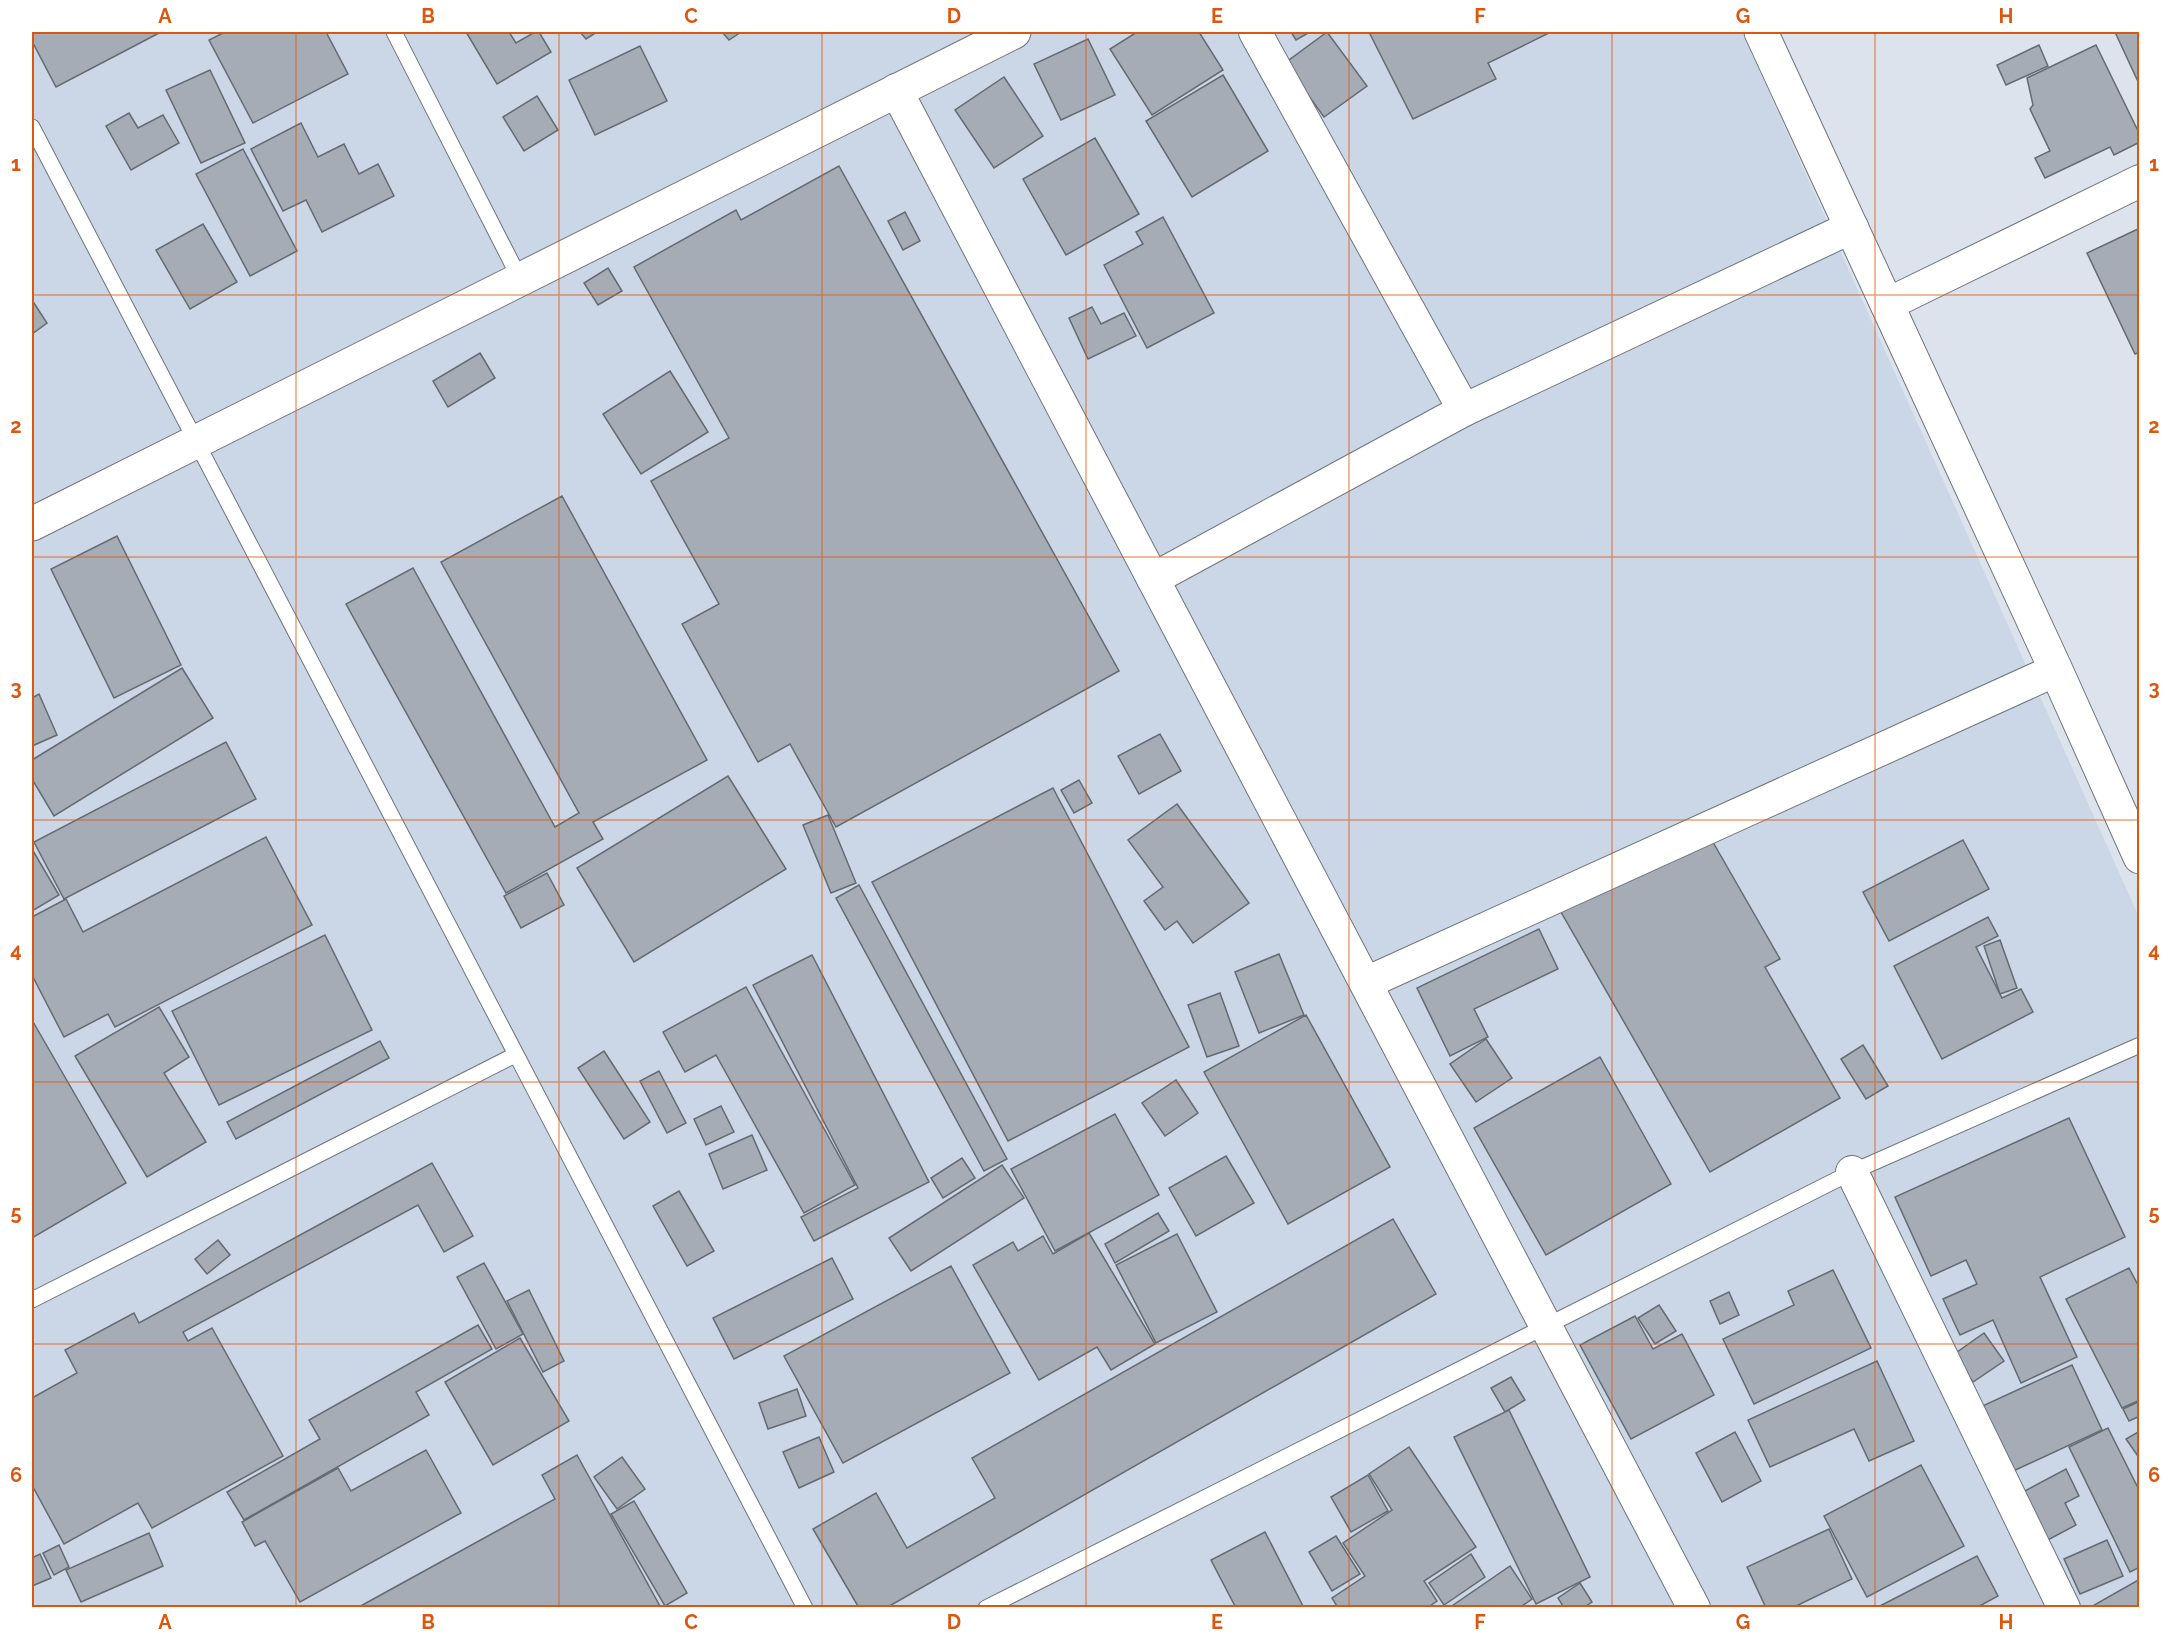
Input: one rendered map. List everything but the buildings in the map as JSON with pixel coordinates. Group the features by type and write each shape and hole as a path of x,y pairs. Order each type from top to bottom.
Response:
{"street":[{"path":"32,524 896,90 974,40 1014,32"},
{"path":"1255,32 1464,410"},
{"path":"1761,32 2056,670 2139,857"},
{"path":"896,90 1694,1608"},
{"path":"1888,304 2139,181"},
{"path":"1153,579 1464,410 1852,227"},
{"path":"1366,983 2056,670"},
{"path":"1852,1172 2064,1608"}],"lane":[{"path":"394,32 520,279"},
{"path":"32,127 805,1608"},
{"path":"986,1608 1852,1172 2139,1045"},
{"path":"32,1300 515,1055"}],"shaded area":[{"path":"32,32 1742,32 2139,917 2139,1607 32,1608"}]}
